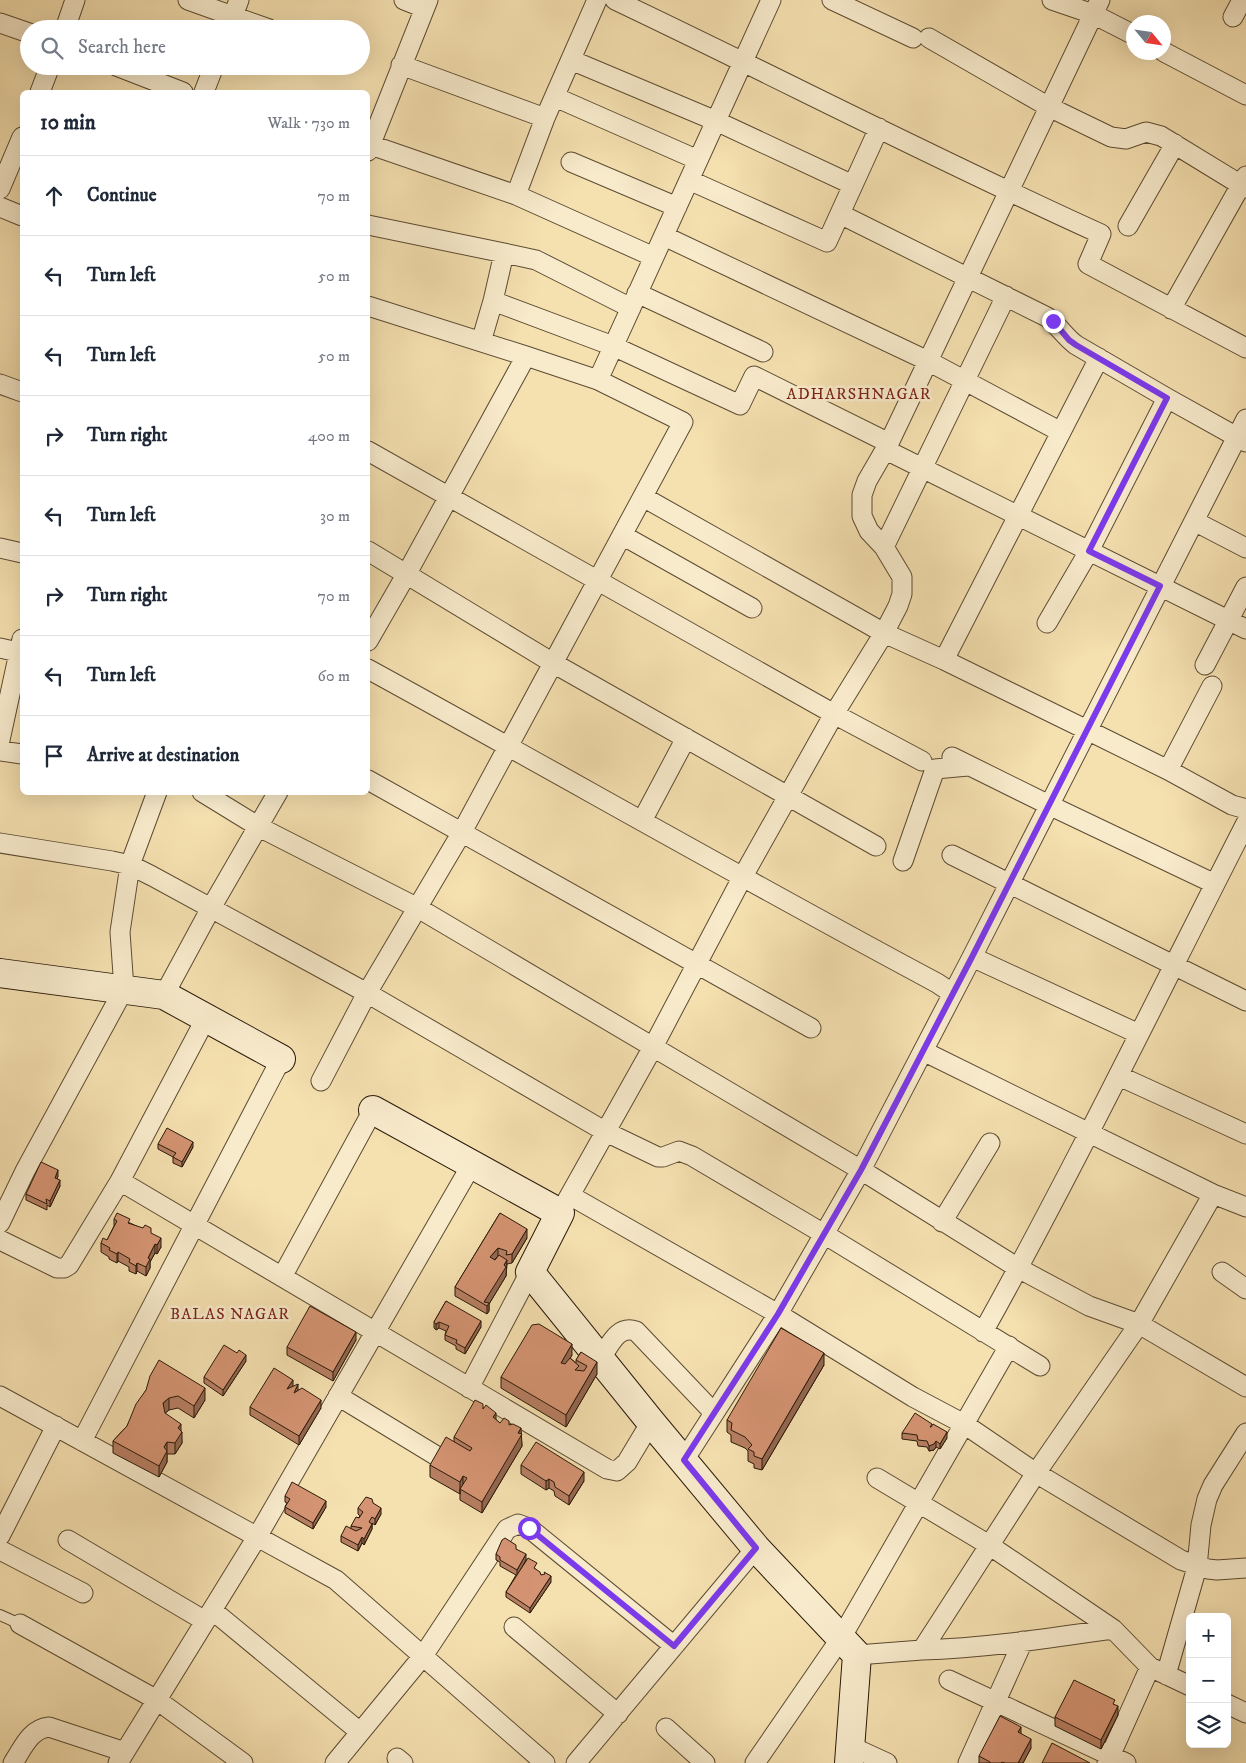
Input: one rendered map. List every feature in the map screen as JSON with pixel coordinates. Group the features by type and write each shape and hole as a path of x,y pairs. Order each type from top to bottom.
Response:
{"street":[{"path":"68,20 75,0"},
{"path":"188,0 246,20"},
{"path":"370,142 426,4 404,0"},
{"path":"516,195 545,118 597,0"},
{"path":"615,0 1009,192 1102,234 1088,264 1246,348"},
{"path":"598,380 771,0"},
{"path":"832,0 921,38 1049,107 1118,139 1126,139 1146,132 1161,136 1244,183 1172,308"},
{"path":"1052,0 1097,7 1126,30"},
{"path":"470,1388 566,1204 653,1047 742,878 834,714 884,633 898,606 903,585 902,577 884,547 869,531 862,516 861,503 867,481 888,447 1097,7"},
{"path":"0,23 20,30"},
{"path":"1171,56 1246,96"},
{"path":"571,60 716,121 853,185"},
{"path":"402,65 545,118"},
{"path":"41,90 47,75"},
{"path":"139,75 177,90"},
{"path":"205,90 211,75"},
{"path":"555,97 698,160"},
{"path":"827,242 879,128"},
{"path":"0,189 20,142"},
{"path":"1128,226 1175,144"},
{"path":"370,148 516,195 654,257"},
{"path":"571,162 677,207"},
{"path":"689,180 827,242"},
{"path":"0,207 20,215"},
{"path":"840,214 1047,316 1069,340 1241,439"},
{"path":"827,242 860,224"},
{"path":"370,225 536,260 763,352"},
{"path":"664,236 928,361 1061,432"},
{"path":"481,342 504,253"},
{"path":"884,547 924,469 1006,296"},
{"path":"493,301 613,346 740,405 754,376 888,447 924,469 1246,629"},
{"path":"321,1081 367,993 462,832 683,422 598,380 370,307"},
{"path":"370,634 406,574 526,356"},
{"path":"944,660 1099,358"},
{"path":"0,384 20,391"},
{"path":"1047,624 1089,551 1167,398"},
{"path":"684,1460 778,1314 861,1170 972,957 1160,586 1194,521 1241,439 1246,419"},
{"path":"370,452 834,714 922,761"},
{"path":"643,497 884,633 944,660 1168,770 1232,805 1246,809"},
{"path":"1194,521 1246,548"},
{"path":"622,535 752,608"},
{"path":"0,548 20,553"},
{"path":"370,552 554,663 876,846"},
{"path":"1205,665 1246,587"},
{"path":"0,648 20,648"},
{"path":"0,740 20,652"},
{"path":"370,670 952,993"},
{"path":"1168,770 1212,686"},
{"path":"642,821 686,738"},
{"path":"0,751 20,754"},
{"path":"903,861 935,768 960,761 1215,884"},
{"path":"370,781 698,963 811,1028"},
{"path":"0,1223 25,1171 124,989 120,932 130,865 156,795"},
{"path":"207,795 259,827 418,908 861,1170 1018,1268 1089,1306 1139,1324 1246,1387"},
{"path":"164,995 211,908 276,795"},
{"path":"983,1332 1119,1076 1173,965 1246,823"},
{"path":"0,843 130,865 367,993 606,1132 658,1157 679,1151 692,1156 1040,1366"},
{"path":"952,855 1246,1001"},
{"path":"972,957 1139,1034"},
{"path":"0,973 164,995 281,1059 82,1441"},
{"path":"0,1240 57,1268 64,1268 69,1265 120,1181 206,1018"},
{"path":"924,1050 1213,1194 1246,1208"},
{"path":"1119,1076 1246,1134"},
{"path":"282,1277 373,1110 472,1164 566,1204 778,1314 913,1397 964,1424 1036,1473 1181,1560 1197,1567 1217,1570 1246,1568"},
{"path":"942,1222 990,1143"},
{"path":"13,1763 34,1731 49,1727 122,1757 257,1537 472,1164"},
{"path":"120,1181 607,1469 617,1471 627,1462 651,1422"},
{"path":"922,1650 1036,1473 1139,1324 1213,1194"},
{"path":"530,1272 756,1548 849,1646 850,1755 888,1763"},
{"path":"1222,1272 1246,1289"},
{"path":"600,1358 620,1332 629,1329 636,1331 714,1413"},
{"path":"755,1763 849,1646 919,1503 1009,1346"},
{"path":"0,1396 336,1580 545,1763"},
{"path":"338,1396 440,1458"},
{"path":"0,1536 56,1426"},
{"path":"949,1680 1114,1761 1158,1671 1197,1567 1201,1525 1207,1499 1213,1485 1246,1433"},
{"path":"877,1478 989,1545 1113,1629 1158,1671 1186,1684"},
{"path":"335,1763 423,1656 507,1529 518,1524 529,1528 674,1646"},
{"path":"68,1540 209,1616 360,1732"},
{"path":"576,1763 756,1548"},
{"path":"0,1550 83,1593"},
{"path":"20,1624 157,1700 242,1763"},
{"path":"514,1627 618,1714"},
{"path":"849,1646 922,1650 960,1648 1113,1629"},
{"path":"968,1763 1024,1641"},
{"path":"1231,1706 1246,1713"},
{"path":"666,1728 706,1763"}],"lane":[{"path":"0,1615 20,1624"}],"building":[{"path":"167,1128 193,1142 182,1162 173,1157 176,1153 158,1144"},
{"path":"41,1162 58,1170 55,1178 60,1180 50,1201 46,1199 47,1204 26,1194"},
{"path":"117,1213 130,1219 128,1223 143,1228 145,1225 151,1228 151,1233 161,1238 157,1245 155,1244 146,1267 137,1263 136,1266 129,1262 130,1259 118,1252 117,1254 109,1250 110,1248 101,1243 103,1238 107,1240 117,1221 114,1219"},
{"path":"500,1213 527,1229 512,1254 506,1255 507,1251 498,1248 490,1257 495,1260 499,1255 507,1260 504,1265 506,1267 484,1302 489,1303 487,1306 455,1287"},
{"path":"446,1301 481,1321 465,1348 456,1343 457,1340 445,1335 449,1326 434,1322"},
{"path":"310,1306 356,1332 333,1372 287,1347"},
{"path":"539,1324 572,1344 561,1363 565,1364 570,1358 579,1366 575,1370 584,1371 587,1366 576,1360 581,1352 597,1362 566,1415 501,1377 532,1325"},
{"path":"781,1328 824,1353 762,1459 754,1456 754,1452 748,1449 752,1445 745,1437 731,1430 732,1423 727,1420"},
{"path":"224,1345 237,1353 239,1350 246,1355 223,1390 204,1377"},
{"path":"159,1360 205,1388 194,1406 178,1396 169,1398 163,1403 165,1413 181,1424 178,1428 182,1432 175,1443 167,1442 164,1447 167,1451 159,1466 113,1441 127,1426"},
{"path":"274,1368 293,1380 287,1389 298,1384 294,1393 302,1388 321,1400 299,1436 250,1407"},
{"path":"475,1400 483,1404 483,1409 486,1405 496,1413 493,1417 500,1423 504,1418 509,1421 509,1425 513,1424 521,1428 518,1433 522,1434 482,1502 460,1489 467,1478 463,1476 460,1482 430,1465 446,1437 470,1451 472,1448 454,1437"},
{"path":"915,1413 932,1424 930,1427 933,1424 947,1432 940,1444 936,1441 929,1446 927,1441 918,1440 917,1435 902,1433"},
{"path":"536,1442 584,1472 569,1496 555,1487 554,1482 549,1479 546,1481 521,1465"},
{"path":"292,1482 326,1501 313,1523 285,1507 290,1499 285,1496"},
{"path":"366,1497 372,1499 373,1503 381,1508 375,1519 372,1517 369,1522 372,1524 364,1539 362,1537 358,1545 341,1536 346,1526 356,1531 362,1528 351,1526 356,1517 359,1518 363,1512 358,1508"},
{"path":"505,1538 516,1545 516,1549 526,1554 517,1570 500,1560 500,1557 496,1554 502,1540"},
{"path":"528,1558 537,1563 534,1568 541,1575 545,1574 544,1572 551,1576 530,1608 506,1592"},
{"path":"1074,1680 1115,1700 1113,1704 1118,1706 1101,1740 1055,1717"},
{"path":"1000,1716 1021,1727 1018,1732 1031,1739 1018,1763 990,1763 979,1756"},
{"path":"1052,1743 1090,1763 1042,1763"}],"district":[{"name":"ADHARSHNAGAR","path":"859,394"},
{"name":"BALAS NAGAR","path":"230,1314"}],"route":[{"path":"529,1528 674,1646 756,1548 684,1460 778,1314 861,1170 972,957 1160,586 1089,551 1167,398 1076,345 1069,340 1053,321"}]}
